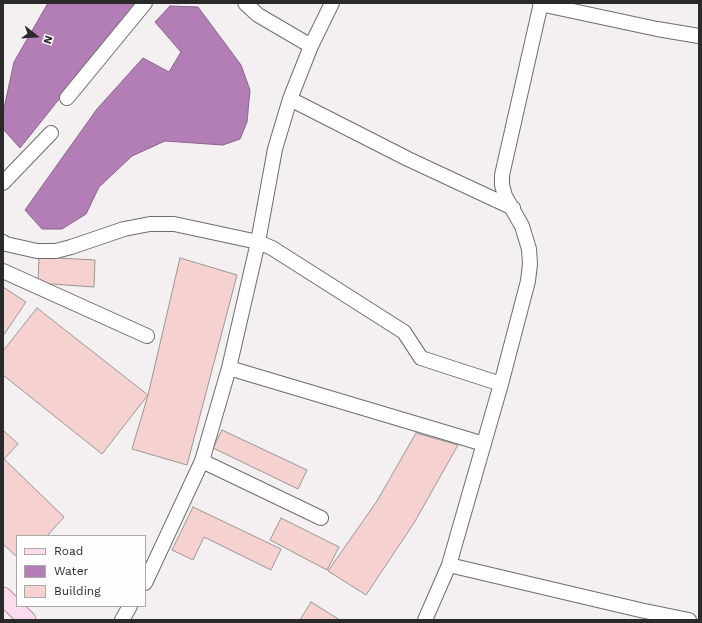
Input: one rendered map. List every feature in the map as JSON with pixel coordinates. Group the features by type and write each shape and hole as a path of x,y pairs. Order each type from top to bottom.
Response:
{"main road":[{"path":"3,596 27,620"}],"street":[{"path":"67,98 145,3"},
{"path":"245,3 258,15 311,46"},
{"path":"146,581 202,461 229,368 258,242 275,149 290,99 311,46 332,3"},
{"path":"425,620 449,565 501,384 528,281 530,264 529,249 522,226 505,196 502,185 502,175 540,4 657,29 699,36"},
{"path":"290,99 408,159 513,208"},
{"path":"3,183 51,133"},
{"path":"3,242 37,251 56,251 124,229 150,224 174,224 258,242 272,248 404,332 421,358 501,384"},
{"path":"3,272 147,336"},
{"path":"229,368 484,444"},
{"path":"202,461 321,518"},
{"path":"449,565 689,620"},
{"path":"122,620 129,607"}],"water":[{"path":"48,3 136,3 20,148 3,129 3,113 14,62"},
{"path":"170,6 198,7 241,65 250,90 247,122 240,139 223,145 165,141 132,156 99,187 86,214 62,229 42,229 25,210 97,109 143,58 169,72 181,52 155,22"}],"building":[{"path":"39,257 95,260 94,287 38,283"},
{"path":"180,258 237,275 187,465 132,449 148,395"},
{"path":"3,287 26,302 3,336"},
{"path":"37,308 148,395 102,454 3,375 3,351"},
{"path":"3,430 18,444 4,459 64,517 48,535 16,535 16,556 3,544"},
{"path":"222,430 307,470 298,489 213,448"},
{"path":"416,433 458,445 414,523 366,595 328,571 377,501"},
{"path":"193,507 281,549 271,570 204,537 193,560 172,550"},
{"path":"281,518 339,547 327,570 270,540"},
{"path":"311,602 340,620 300,620"}]}
